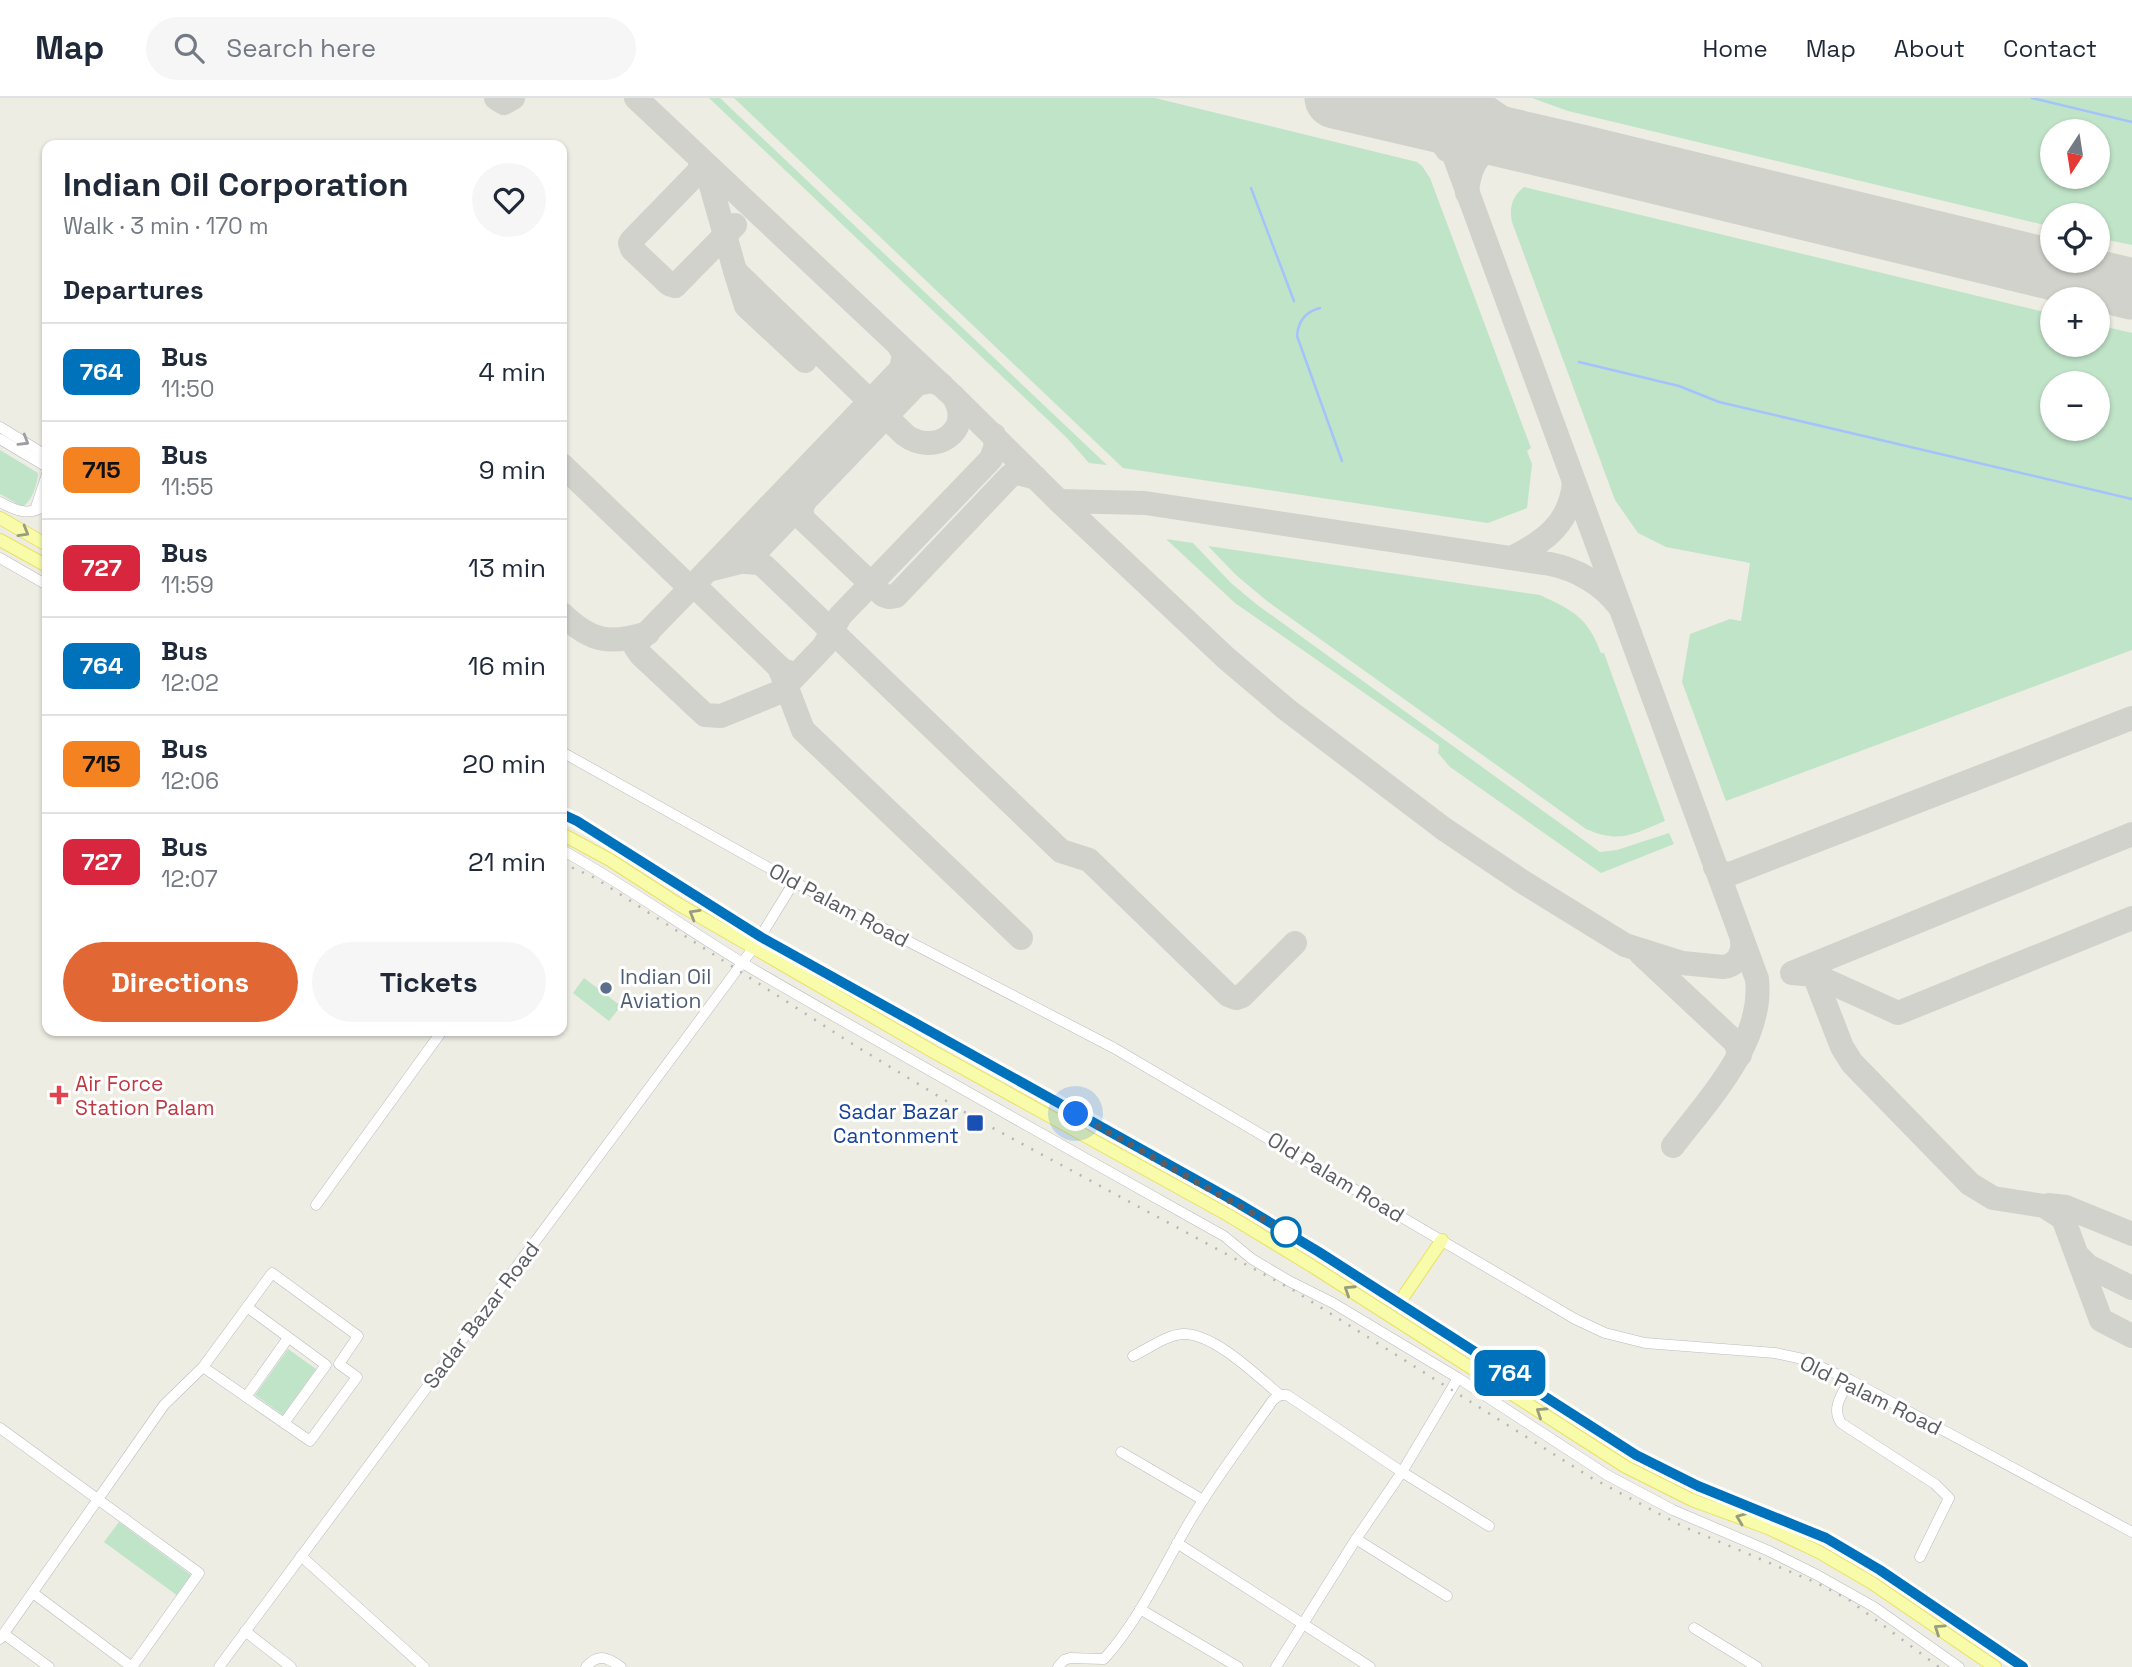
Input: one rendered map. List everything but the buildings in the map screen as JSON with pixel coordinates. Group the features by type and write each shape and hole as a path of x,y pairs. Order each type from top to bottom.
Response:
{"main road":[{"path":"0,518 42,542"},
{"path":"0,540 42,563"},
{"path":"567,816 757,942 932,1051 1240,1223 1626,1467 1692,1500 1768,1528 1819,1552 1872,1583 1995,1667"},
{"path":"567,837 610,860 678,904 757,942 1236,1202 1636,1455 1698,1486 1773,1515 1837,1544 2023,1667"},
{"path":"1399,1303 1442,1240"}],"street":[{"path":"0,427 42,453"},
{"path":"0,439 42,464"},
{"path":"35,510 42,489"},
{"path":"0,502 23,513 42,506"},
{"path":"0,558 42,581"},
{"name":"Old Palam Road","path":"567,755 794,882 1114,1048 1575,1319 1605,1333 1645,1343 1776,1353 1803,1359 1850,1380 2132,1531"},
{"path":"567,853 742,962 880,1043 1224,1236 1252,1259 1334,1303 1458,1378 1607,1475 1672,1510 1793,1563 1874,1607 1959,1667"},
{"name":"Sadar Bazar Road","path":"219,1667 757,942 794,882"},
{"path":"316,1205 438,1036"},
{"path":"49,1667 2,1636 164,1405 203,1367 272,1273 358,1336 339,1364"},
{"path":"203,1367 310,1441 357,1377 339,1364 326,1365 247,1307"},
{"path":"1133,1356 1185,1334 1206,1340 1233,1356 1280,1395"},
{"path":"246,1397 288,1338"},
{"path":"284,1423 326,1365"},
{"path":"1276,1667 1356,1539 1402,1472 1458,1378"},
{"path":"1850,1380 1837,1405 1836,1416 1841,1423 1935,1485 1950,1498 1920,1557"},
{"path":"1058,1667 1070,1658 1104,1659 1140,1608 1203,1500 1273,1400 1280,1395 1287,1395 1489,1526"},
{"path":"0,1428 199,1573 132,1667 33,1594"},
{"path":"1121,1452 1203,1500"},
{"path":"1356,1539 1447,1596"},
{"path":"1177,1543 1370,1667"},
{"path":"301,1556 424,1667"},
{"path":"1140,1608 1238,1667"},
{"path":"1693,1628 1757,1667"},
{"path":"245,1631 291,1667"},
{"path":"586,1667 598,1657 608,1657 621,1667"},
{"path":"1089,1660 1100,1667"}],"green space":[{"path":"709,98 720,98 1107,465 1089,463 1067,438"},
{"path":"734,98 1155,98 1417,162 1430,178 1531,448 1527,451 1532,464 1527,508 1488,523 1123,468"},
{"path":"1532,98 2132,98 2132,245 2110,240 2110,203 2040,203 2040,224 1568,111"},
{"path":"1524,187 2040,311 2040,357 2110,357 2110,328 2132,333 2132,650 1726,801 1682,682 1690,634 1730,619 1741,621 1750,563 1666,547 1638,533 1615,500 1512,222 1512,203"},
{"path":"0,450 38,473 34,492 23,507 0,494"},
{"path":"1166,539 1193,543 1231,583 1256,604 1600,852 1617,850 1669,833 1674,844 1601,873 1450,767 1438,753 1439,745 1235,603"},
{"path":"1208,546 1540,595 1570,611 1584,623 1601,653 1604,653 1665,821 1626,836 1608,836 1586,829 1267,601 1236,575"},
{"path":"584,978 621,1006 609,1021 573,993"},
{"path":"288,1349 316,1369 283,1415 255,1395"},
{"path":"119,1522 191,1575 178,1596 104,1542"}],"waterway":[{"path":"2032,98 2132,122"},
{"path":"1251,188 1294,301"},
{"path":"1320,308 1303,318 1297,336 1342,461"},
{"path":"1579,362 1679,386 1719,402 2132,499"}],"taxiway":[{"path":"496,98 504,103 513,98"},
{"path":"636,98 1226,658 1286,709 1444,829 1625,945 1682,963 1723,967 1738,958 1742,941"},
{"path":"1366,106 1384,105 1402,98"},
{"path":"1433,98 1757,979 1757,1002 1743,1047 1717,1090 1673,1146"},
{"path":"1475,98 1525,131 1580,155"},
{"path":"1392,111 1430,130 1447,150"},
{"path":"1467,193 1471,171 1481,155 1496,146 1518,141"},
{"path":"700,159 700,170 632,240 632,249 669,284 675,286 735,225"},
{"path":"706,168 737,273 905,435 927,443 948,437 959,421 959,410 954,397"},
{"path":"735,271 746,306 805,361"},
{"path":"708,570 901,369 904,355 899,346"},
{"path":"942,385 931,381 917,384 748,560 708,570 638,642 636,648 641,655 705,715 721,716 780,692 824,646 840,616 991,459 996,445 994,435"},
{"path":"567,470 684,582 701,592 782,670 794,674"},
{"path":"804,502 801,512 804,520 883,595 889,597 896,596 1010,476 1018,473 1036,478"},
{"path":"1511,558 1535,545 1554,529 1568,508 1574,482"},
{"path":"1059,501 1145,503 1550,564 1588,578 1618,605"},
{"path":"746,562 764,566 1061,851 1089,860 1228,995 1236,998 1242,996 1295,943"},
{"path":"567,618 592,635 612,640 648,633"},
{"path":"779,667 803,730 1021,938"},
{"path":"1715,867 1722,873 1730,874 2132,718"},
{"path":"1794,972 2132,834"},
{"path":"1814,975 1898,1013 2132,918"},
{"path":"1641,954 1735,1042 1740,1055"},
{"path":"1792,973 1814,975 1842,1047 1852,1063 1970,1184 1993,1198 2044,1206 2063,1218 2101,1320 2132,1336"},
{"path":"2048,1205 2066,1207 2132,1234"},
{"path":"2077,1255 2088,1266 2132,1288"}],"runway":[{"path":"1335,98 2132,289"}],"railway":[{"path":"567,865 595,878 854,1045 976,1119 1293,1290 1590,1477 1682,1526 1817,1583 1849,1600 1939,1667"}],"bus line":[{"name":"764","path":"567,816 761,937 1236,1202 1319,1252 1636,1455 1698,1486 1826,1538 1880,1570 2023,1667"}],"place":[{"name":"Indian Oil Aviation","path":"606,988"},
{"name":"Air Force Station Palam","path":"59,1095"},
{"name":"Sadar Bazar Cantonment","path":"975,1123"}],"route":[{"path":"1076,1114 1286,1232"}]}
